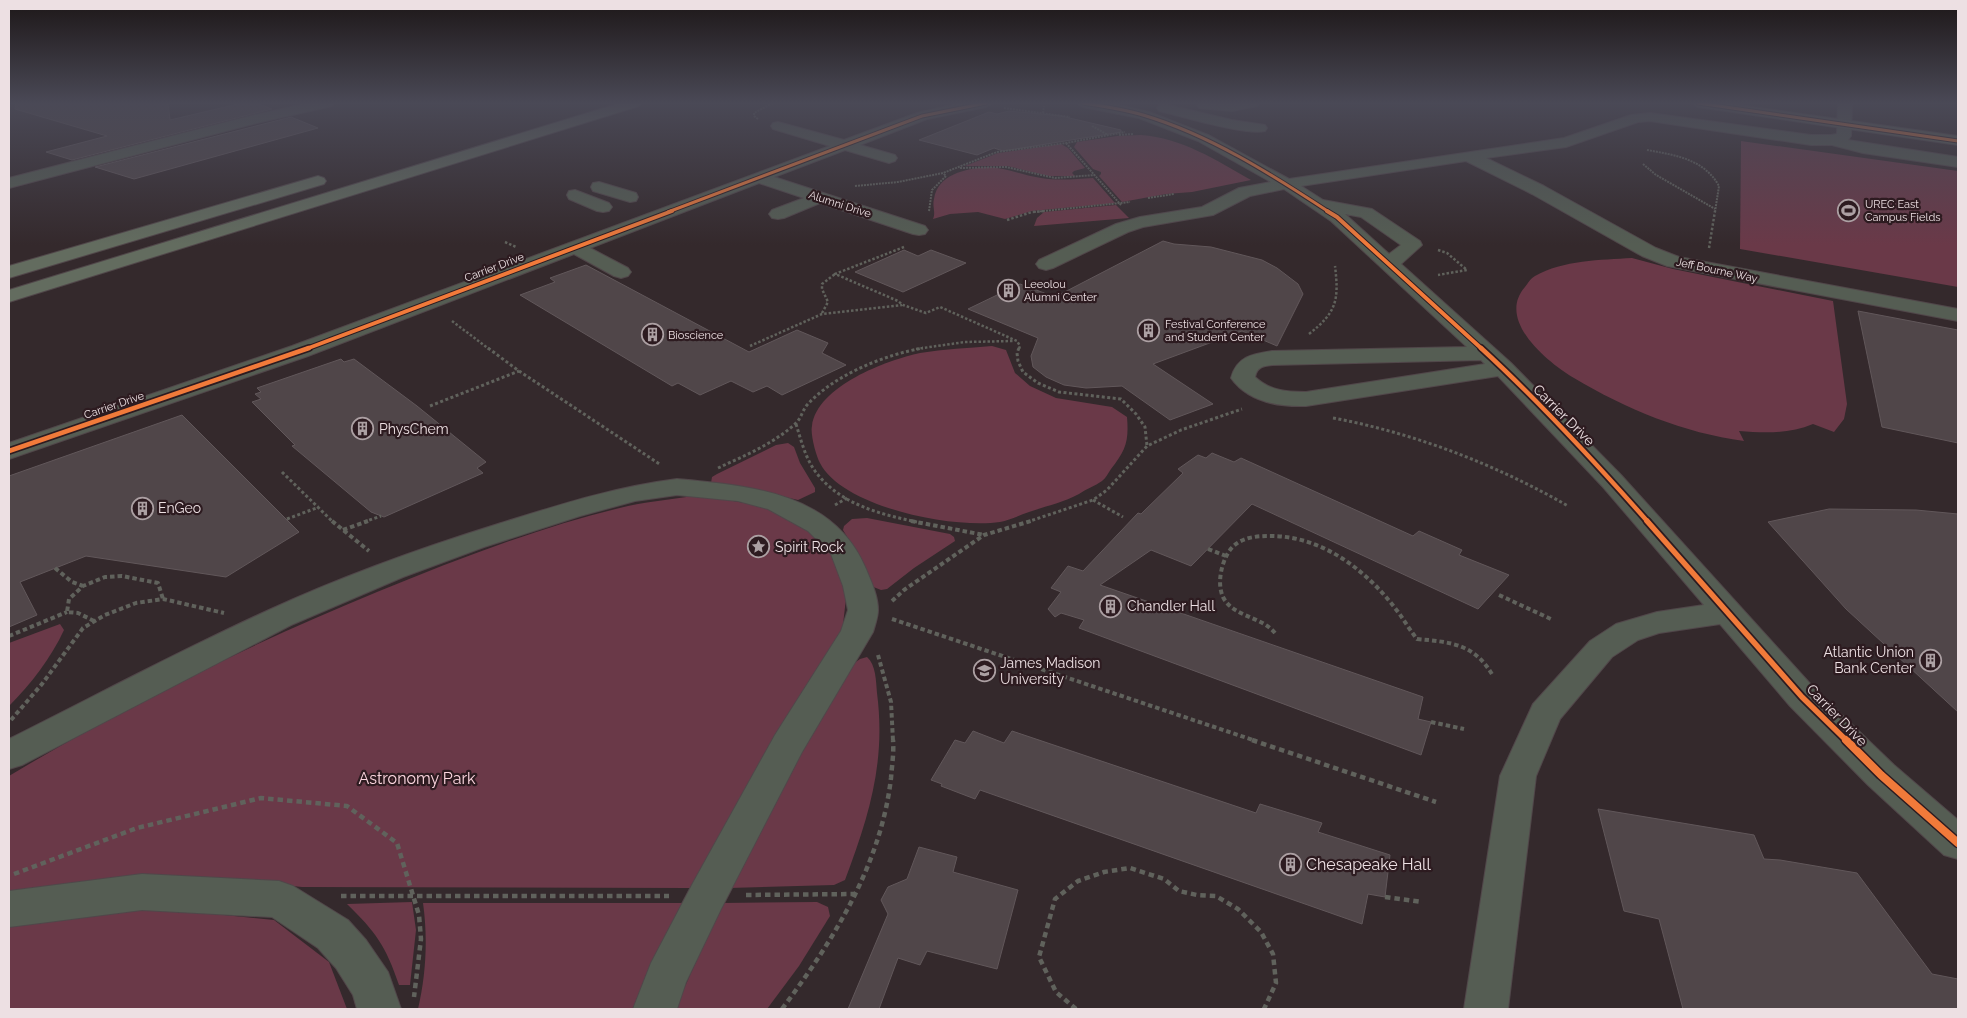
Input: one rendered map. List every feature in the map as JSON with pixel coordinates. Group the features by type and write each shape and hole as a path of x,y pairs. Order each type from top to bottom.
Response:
{"highway":[{"path":"9,296 480,151"},
{"path":"9,272 336,176"}],"street":[{"path":"9,183 134,151"},
{"name":"Carrier Drive","path":"9,451 259,366 834,151"},
{"path":"862,151 889,158"},
{"name":"Carrier Drive","path":"1225,151 1285,183 1336,218 1495,361 1612,481 1802,697 1880,775 1958,843"},
{"path":"1046,264 1122,228 1140,222 1207,211 1236,194 1285,183 1506,151"},
{"path":"1880,151 1958,162"},
{"name":"Jeff Bourne Way","path":"1468,156 1538,190 1635,244 1665,258 1697,267 1894,311 1958,315"},
{"name":"Alumni Drive","path":"760,178 920,230"},
{"path":"599,187 630,198"},
{"path":"574,195 603,207"},
{"path":"778,214 821,197"},
{"path":"575,247 621,272"},
{"path":"1272,358 1495,361 1306,399 1288,400 1266,395 1251,387 1243,378 1245,369 1254,362 1272,358"},
{"path":"9,755 280,616 393,570 570,510 679,483 758,497 794,510 818,525 844,551 858,586 866,619 788,745 707,896 666,978 655,1009"},
{"path":"1486,1009 1518,776 1545,713 1578,673 1601,649 1627,632 1656,624 1728,612"},
{"path":"9,909 142,892 278,899 292,910 334,934 352,954 373,987 396,1005"}],"path":[{"path":"846,186 898,182 943,173 997,152 1008,151"},
{"path":"1073,151 1120,204 1140,222"},
{"path":"1650,151 1680,155 1710,171 1719,186 1709,250"},
{"path":"1643,164 1656,176 1714,209"},
{"path":"959,168 998,166 1055,178 1095,175"},
{"path":"1146,199 1176,194"},
{"path":"1007,220 1037,212 1134,202"},
{"path":"822,314 828,302 822,289 822,284 835,274 904,247"},
{"path":"1438,250 1447,253 1467,270 1438,275"},
{"path":"1302,338 1322,325 1338,297 1335,266"},
{"path":"835,274 898,300 903,305"},
{"path":"750,346 822,314 903,305 926,313 940,307 1017,341 1020,346 1017,353 1018,361 1030,379 1059,392 1121,399 1136,414 1145,427 1147,446"},
{"path":"452,321 519,371 679,483 733,462 796,424 806,406 827,388 878,359 931,346 986,340 1017,341"},
{"path":"430,406 519,371"},
{"path":"866,619 904,590 984,535 1093,500 1107,490 1126,471 1147,446 1181,430 1248,407"},
{"path":"1327,417 1397,434 1437,448 1545,492 1568,506"},
{"path":"796,424 805,452 815,470 830,486 847,498 867,509 886,516 957,528 984,535"},
{"path":"282,472 342,531 393,570"},
{"path":"1093,500 1123,517"},
{"path":"287,519 319,507"},
{"path":"342,531 381,516"},
{"path":"1275,633 1264,622 1231,607 1224,600 1221,592 1220,582 1226,556 1233,546 1242,539 1278,534 1315,544 1365,576 1394,606 1417,639 1453,644 1468,650 1482,658 1493,676"},
{"path":"1208,550 1226,556"},
{"path":"55,568 72,582 83,586"},
{"path":"67,612 69,599 83,586 105,577 122,576 158,584 163,599"},
{"path":"1500,595 1553,620"},
{"path":"9,722 42,684 82,628 95,621 136,603 163,599 230,614"},
{"path":"9,636 67,612 78,613 95,621"},
{"path":"866,619 1436,802"},
{"path":"782,1009 800,987 845,917 872,854 886,804 894,758 893,714 885,672 866,619"},
{"path":"1431,722 1464,729"},
{"path":"9,876 137,828 261,798 347,806 397,843 419,915 421,939 418,976 396,1005"},
{"path":"1076,1009 1056,992 1039,957 1055,899 1078,881 1104,872 1130,868 1164,879 1179,891 1197,895 1216,896 1238,909 1261,932 1273,954 1276,983 1264,1009"},
{"path":"741,895 855,894"},
{"path":"292,910 330,896 654,896"},
{"path":"1385,897 1422,902"}],"green space":[{"path":"1015,151 1070,151 1085,168 1074,171 1072,173 1075,176 1049,176 1007,166 965,166 998,153"},
{"path":"1077,151 1197,151 1251,180 1192,192 1166,194 1122,202 1099,176 1101,172 1093,169"},
{"name":"UREC East Campus Fields","path":"1741,151 1810,151 1958,171 1958,287 1740,249"},
{"path":"987,167 1047,179 1093,178 1115,203 1032,211 1005,219 978,212 950,214 933,219 934,199 941,184 947,178 962,171"},
{"path":"1116,205 1129,218 1034,226 1037,218 1044,212"},
{"path":"1632,258 1673,269 1833,301 1847,404 1844,419 1834,432 1813,424 1786,431 1739,431 1744,441 1678,426 1614,400 1574,378 1551,362 1528,339 1517,313 1518,300 1525,287 1534,277 1546,271 1570,264 1595,260"},
{"path":"992,346 1006,350 1015,373 1030,386 1056,398 1112,407 1127,417 1127,439 1123,451 1102,481 1066,500 1004,521 980,523 956,522 902,512 875,503 852,492 832,479 820,463 814,444 812,426 817,412 826,399 840,387 873,369 920,353"},
{"path":"788,443 794,447 800,463 815,488 815,492 798,500 747,488 711,483 712,477 717,474 776,445"},
{"name":"Astronomy Park","path":"699,495 756,505 791,515 817,535 836,559 847,590 842,633 691,888 302,887 205,877 144,876 9,898 9,776 53,750 144,700 236,654 438,567 532,533 596,514 637,504"},
{"path":"867,518 950,534 954,537 955,541 914,568 887,589 881,590 871,586 859,556 843,530 844,526 852,519"},
{"path":"60,624 64,630 47,661 33,680 9,706 9,643"},
{"path":"867,657 874,669 876,683 879,718 877,766 868,811 845,880 834,885 729,888 780,784 853,664"},
{"path":"412,902 416,930 410,985 399,985 379,940 347,904"},
{"path":"817,902 828,907 830,916 799,966 767,1009 675,1009 722,903"},
{"path":"423,903 684,903 635,1009 418,1009 423,983 425,956"},
{"path":"146,907 274,920 329,962 347,1009 9,1009 9,923"}],"building":[{"path":"52,151 109,151 72,160 46,152"},
{"path":"160,151 237,151 134,179 95,167"},
{"path":"960,151 988,151 977,155"},
{"name":"Festival Conference and Student Center","path":"1163,241 1174,244 1211,247 1262,260 1277,268 1298,284 1303,294 1277,346 1242,331 1153,364 1213,404 1170,420 1122,386 1086,388 1064,385 1046,377 1033,367 1031,356 1038,338 968,309 1020,284 1055,297"},
{"path":"904,250 918,256 931,250 966,263 903,292 855,272"},
{"name":"Bioscience","path":"586,265 749,352 797,330 828,343 822,353 846,365 782,395 767,386 753,392 731,381 700,395 678,383 672,386 520,295 555,282 550,278"},
{"path":"1858,311 1958,330 1958,443 1882,427"},
{"name":"PhysChem","path":"341,359 344,362 354,359 417,406 486,462 477,468 483,473 384,517 371,512 292,446 295,445 252,402 261,399 255,394 261,392 257,388"},
{"name":"EnGeo","path":"182,415 299,532 226,577 86,556 20,582 37,615 9,627 9,476"},
{"name":"Chandler Hall","path":"1212,453 1234,462 1241,458 1413,536 1419,531 1462,550 1459,555 1509,575 1478,609 1252,504 1191,566 1151,550 1100,585 1423,697 1418,719 1431,722 1421,755 1079,628 1084,620 1061,613 1055,617 1048,609 1061,592 1051,588 1068,566 1083,571 1138,513 1141,514 1183,473 1178,469 1198,455 1206,458"},
{"name":"Atlantic Union Bank Center","path":"1829,509 1916,510 1958,514 1958,712 1846,609 1768,522"},
{"name":"Chesapeake Hall","path":"973,731 1004,743 1012,731 1256,813 1260,804 1322,823 1318,832 1390,855 1385,897 1368,894 1362,924 980,790 975,799 941,786 942,784 931,780 955,740 965,743"},
{"path":"1598,809 1754,835 1764,859 1857,873 1932,974 1958,979 1958,1009 1683,1009 1659,919 1624,911"},
{"path":"919,847 957,857 953,872 1018,890 997,969 927,951 920,965 898,958 879,1009 848,1009 888,914 881,900 888,887 907,879"}],"cycle path":[{"path":"9,451 300,351 831,151"},
{"path":"1226,151 1285,183 1337,217 1503,368 1612,481 1802,697 1881,775 1958,843"}],"place":[{"name":"UREC East Campus Fields","path":"1849,210"},
{"name":"Leeolou Alumni Center","path":"1008,290"},
{"name":"Festival Conference and Student Center","path":"1149,330"},
{"name":"Bioscience","path":"652,335"},
{"name":"PhysChem","path":"363,429"},
{"name":"EnGeo","path":"142,508"},
{"name":"Spirit Rock","path":"759,547"},
{"name":"Chandler Hall","path":"1111,606"},
{"name":"Atlantic Union Bank Center","path":"1930,660"},
{"name":"James Madison University","path":"984,671"},
{"name":"Chesapeake Hall","path":"1290,864"}]}
